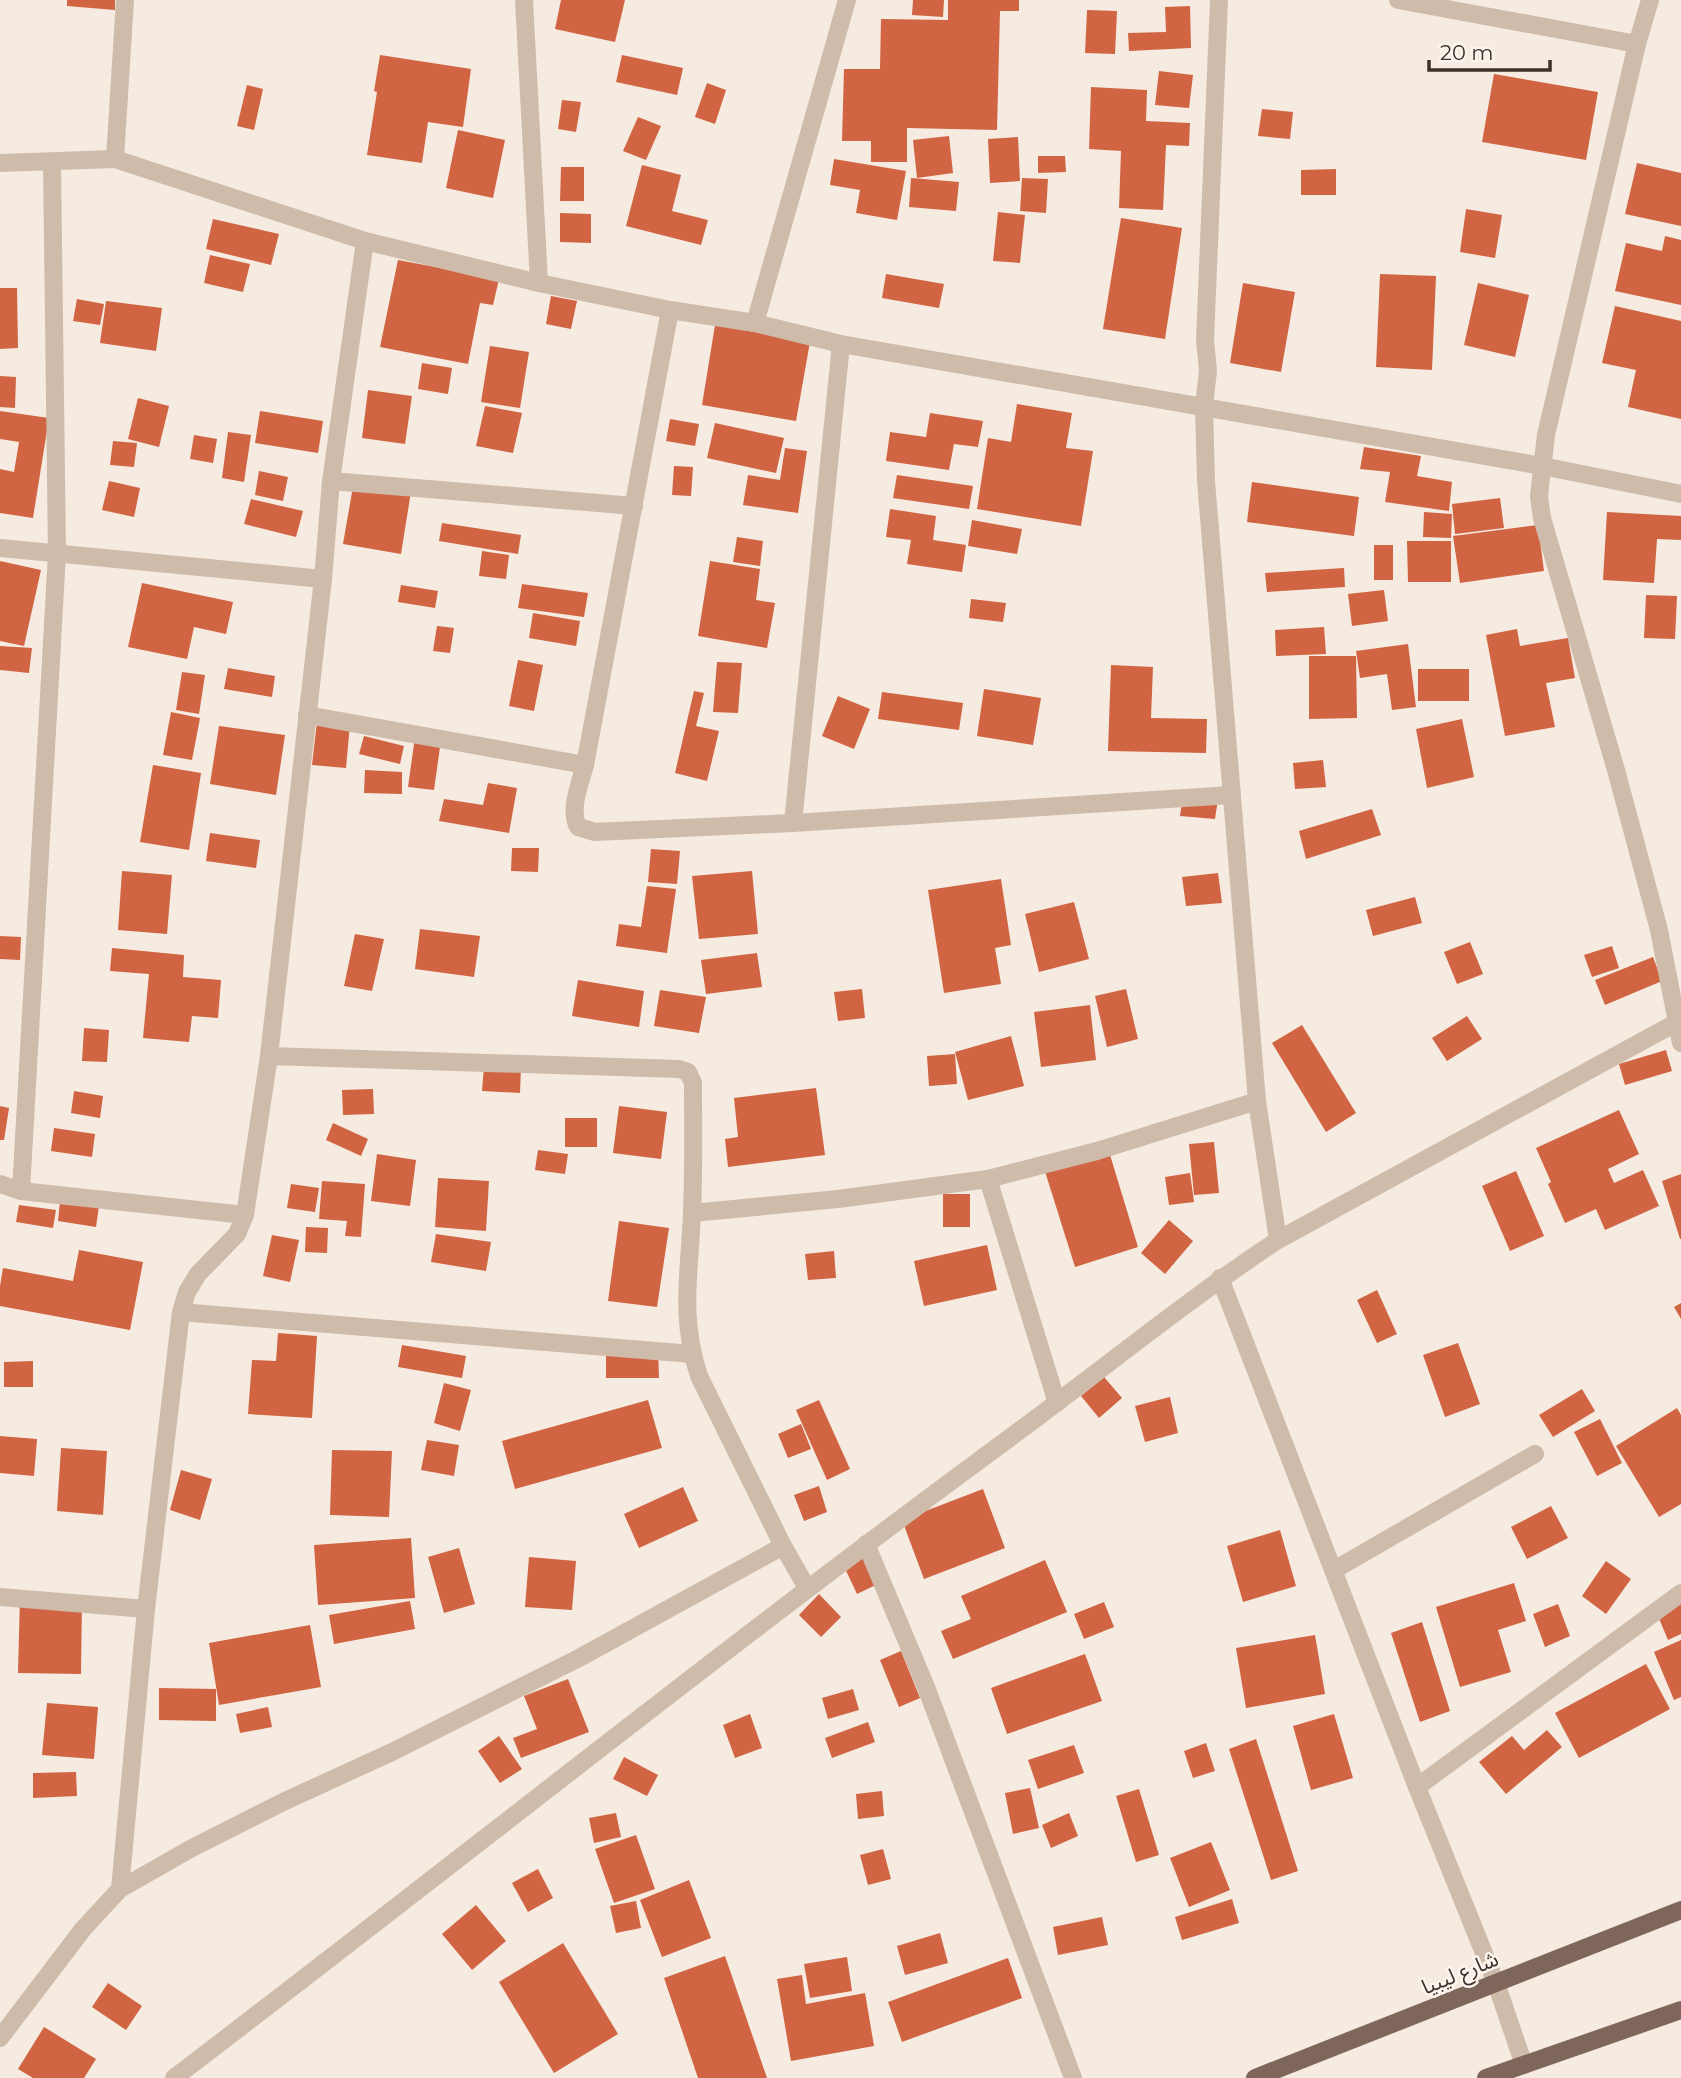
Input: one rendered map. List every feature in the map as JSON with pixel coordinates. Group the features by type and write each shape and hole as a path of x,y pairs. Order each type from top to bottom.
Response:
{"main road":[{"name":"شارع ليبيا","path":"1255,2078 1681,1910"},
{"path":"1486,2078 1681,2010"}],"street":[{"path":"115,159 125,0"},
{"path":"524,0 539,283"},
{"path":"755,323 846,0"},
{"path":"1219,0 1205,340 1208,371 1204,407 1206,481 1257,1101 1278,1240"},
{"path":"1398,0 1637,44"},
{"path":"1650,0 1637,44 1546,435 1539,496 1542,518 1616,770 1668,969 1681,1043"},
{"path":"0,163 115,159 365,241 539,283 670,310 755,323 841,344 1542,466 1681,494"},
{"path":"21,1191 57,554 52,162"},
{"path":"120,1889 146,1609 181,1312 187,1292 198,1274 237,1234 245,1215 269,1056 323,579 331,481 365,241"},
{"path":"670,310 585,765 574,811 574,820 578,827 595,832 793,823 1232,795"},
{"path":"793,823 841,344"},
{"path":"331,481 634,506"},
{"path":"0,548 323,579"},
{"path":"307,715 585,765"},
{"path":"174,2078 807,1588 1220,1279 1278,1240 1679,1021"},
{"path":"269,1056 679,1069 688,1072 693,1083 692,1213 686,1298 692,1354 699,1376 783,1546 807,1588"},
{"path":"692,1213 838,1199 988,1179 1097,1151 1257,1101"},
{"path":"988,1179 1057,1403"},
{"path":"0,1184 21,1191 245,1215"},
{"path":"1220,1279 1496,1983 1524,2065"},
{"path":"181,1312 692,1354"},
{"path":"1335,1570 1535,1454"},
{"path":"866,1544 926,1687 1073,2078"},
{"path":"0,2038 83,1929 120,1889 192,1847 392,1752 579,1658 783,1546"},
{"path":"1417,1787 1681,1593"},
{"path":"0,1597 146,1609"}],"building":[{"path":"67,0 115,0 115,10 67,6"},
{"path":"561,0 625,0 615,42 555,29"},
{"path":"913,0 944,0 943,17 912,15"},
{"path":"948,0 1019,0 1019,11 1000,11 997,130 907,128 907,162 871,162 871,141 842,141 844,69 880,69 881,19 948,20"},
{"path":"1190,6 1191,48 1129,51 1128,33 1166,32 1165,7"},
{"path":"1087,10 1117,11 1115,54 1085,53"},
{"path":"380,55 471,69 463,127 428,122 422,163 367,155"},
{"path":"622,55 683,68 677,95 616,82"},
{"path":"1159,71 1193,75 1189,108 1155,105"},
{"path":"1494,74 1598,92 1586,160 1482,142"},
{"path":"707,83 726,90 715,124 695,117"},
{"path":"247,85 263,89 254,130 237,126"},
{"path":"1091,87 1147,90 1146,121 1190,123 1189,146 1166,145 1163,210 1119,208 1121,151 1089,149"},
{"path":"562,100 581,102 576,132 558,129"},
{"path":"1262,109 1293,112 1290,139 1258,136"},
{"path":"638,117 661,126 646,160 623,151"},
{"path":"458,130 505,140 493,198 446,188"},
{"path":"949,136 953,173 917,178 913,140"},
{"path":"1018,137 1020,181 990,183 988,139"},
{"path":"1038,156 1065,156 1066,172 1038,173"},
{"path":"834,159 906,171 897,220 856,213 860,190 830,185"},
{"path":"1637,163 1681,173 1681,226 1625,214"},
{"path":"642,165 681,175 672,211 708,220 701,245 626,226"},
{"path":"561,167 584,167 584,201 560,201"},
{"path":"1336,169 1336,195 1301,195 1301,170"},
{"path":"911,178 959,182 956,211 909,207"},
{"path":"1022,178 1048,179 1046,213 1020,211"},
{"path":"1466,209 1502,215 1495,258 1460,252"},
{"path":"998,212 1025,215 1020,263 993,261"},
{"path":"560,213 591,214 591,243 560,242"},
{"path":"1121,218 1182,228 1165,339 1103,329"},
{"path":"213,219 279,234 271,265 206,249"},
{"path":"1665,236 1681,240 1681,305 1615,291 1626,243 1662,251"},
{"path":"210,255 250,264 243,292 204,283"},
{"path":"398,260 499,279 493,305 480,303 468,364 380,347"},
{"path":"886,274 944,284 939,308 882,298"},
{"path":"1380,274 1436,276 1432,370 1376,367"},
{"path":"1243,283 1295,292 1281,372 1230,363"},
{"path":"1478,283 1529,295 1515,357 1464,345"},
{"path":"0,288 17,288 18,348 0,349"},
{"path":"551,296 577,301 571,329 546,324"},
{"path":"77,299 104,304 100,325 73,321"},
{"path":"106,301 162,308 156,351 100,343"},
{"path":"1615,306 1681,321 1681,419 1628,407 1636,370 1602,363"},
{"path":"715,325 810,342 796,421 702,405"},
{"path":"490,346 529,352 520,408 481,402"},
{"path":"422,363 452,368 448,394 418,389"},
{"path":"0,376 16,377 15,408 0,407"},
{"path":"368,390 412,396 405,444 362,438"},
{"path":"138,398 169,406 159,447 128,439"},
{"path":"1017,404 1072,413 1066,448 1093,451 1081,526 977,509 988,438 1011,442"},
{"path":"485,406 522,413 513,453 476,446"},
{"path":"0,411 49,418 33,518 0,513 0,469 14,472 19,442 0,439"},
{"path":"260,411 323,421 318,453 255,443"},
{"path":"930,413 983,421 978,447 954,444 949,470 886,461 890,432 926,437"},
{"path":"670,419 699,424 695,446 666,441"},
{"path":"715,423 784,438 776,473 707,458"},
{"path":"228,432 251,435 244,482 222,478"},
{"path":"194,435 217,439 213,463 190,459"},
{"path":"113,441 137,443 134,467 110,465"},
{"path":"1364,447 1421,456 1417,476 1452,482 1449,511 1385,502 1390,472 1360,469"},
{"path":"785,448 807,451 798,513 743,505 748,475 780,480"},
{"path":"674,466 693,467 691,496 672,495"},
{"path":"259,471 288,477 283,501 255,495"},
{"path":"355,475 412,485 401,554 343,544"},
{"path":"897,475 973,486 969,509 893,498"},
{"path":"109,481 140,488 134,517 102,510"},
{"path":"1252,482 1359,497 1354,536 1247,522"},
{"path":"1500,498 1504,528 1455,534 1452,504"},
{"path":"251,499 303,511 296,537 244,524"},
{"path":"890,509 936,516 933,540 966,545 962,572 907,564 911,540 886,537"},
{"path":"1424,512 1452,514 1451,538 1423,537"},
{"path":"1607,512 1681,516 1681,540 1657,539 1654,583 1603,580"},
{"path":"972,520 1022,529 1017,554 968,546"},
{"path":"442,523 521,535 518,554 439,541"},
{"path":"1538,525 1544,571 1460,583 1453,536"},
{"path":"737,537 763,541 760,566 733,562"},
{"path":"1407,541 1451,541 1451,582 1408,582"},
{"path":"1374,545 1393,545 1393,580 1374,580"},
{"path":"482,551 509,555 506,579 479,576"},
{"path":"0,561 41,570 24,646 0,641"},
{"path":"710,561 760,569 756,600 775,603 767,648 698,636"},
{"path":"1344,568 1345,587 1267,592 1265,573"},
{"path":"142,583 233,602 226,634 194,627 187,659 128,647"},
{"path":"522,584 588,593 584,617 518,608"},
{"path":"401,585 438,591 435,608 398,602"},
{"path":"1384,590 1388,621 1352,626 1348,594"},
{"path":"1646,595 1677,596 1675,639 1644,638"},
{"path":"971,599 1006,603 1003,622 969,618"},
{"path":"533,613 580,621 576,646 529,638"},
{"path":"437,626 454,628 450,653 433,651"},
{"path":"1324,627 1326,654 1276,656 1275,630"},
{"path":"1517,629 1520,646 1568,638 1575,678 1546,683 1555,727 1505,736 1486,635"},
{"path":"1408,644 1416,707 1392,710 1387,674 1360,678 1356,651"},
{"path":"0,646 32,648 29,673 0,670"},
{"path":"1309,656 1356,656 1357,718 1309,719"},
{"path":"518,660 543,665 534,711 509,706"},
{"path":"717,662 742,663 738,713 713,712"},
{"path":"1111,665 1153,667 1151,718 1207,719 1206,753 1108,751"},
{"path":"228,668 275,676 272,697 224,689"},
{"path":"1418,669 1469,669 1469,701 1418,701"},
{"path":"182,672 205,675 199,714 176,710"},
{"path":"984,689 1041,698 1033,745 977,736"},
{"path":"694,691 704,693 696,726 719,731 707,781 675,773"},
{"path":"882,692 963,703 959,730 878,719"},
{"path":"838,696 870,709 854,749 822,736"},
{"path":"171,712 200,718 192,760 163,755"},
{"path":"1462,719 1474,777 1427,788 1416,729"},
{"path":"317,721 350,724 346,768 312,765"},
{"path":"219,726 285,735 276,795 210,784"},
{"path":"364,736 404,746 400,764 359,754"},
{"path":"415,737 441,740 434,790 408,787"},
{"path":"1323,760 1326,787 1295,789 1293,763"},
{"path":"153,765 201,773 189,850 140,842"},
{"path":"365,770 402,772 402,794 364,793"},
{"path":"488,783 517,788 509,833 439,821 444,799 483,805"},
{"path":"1183,795 1218,799 1215,819 1180,816"},
{"path":"1372,809 1381,835 1306,859 1299,831"},
{"path":"210,833 260,840 256,868 206,861"},
{"path":"512,848 539,848 538,872 511,871"},
{"path":"651,849 680,851 677,884 648,882"},
{"path":"122,871 172,875 167,934 118,930"},
{"path":"752,871 758,934 699,939 692,876"},
{"path":"1218,873 1222,903 1186,906 1182,877"},
{"path":"1001,879 1011,945 995,948 1001,984 944,993 928,890"},
{"path":"647,886 676,889 667,953 616,946 619,924 641,927"},
{"path":"1415,897 1422,923 1373,936 1366,910"},
{"path":"1074,902 1089,959 1039,972 1025,914"},
{"path":"420,929 480,936 474,977 415,969"},
{"path":"355,934 384,939 372,991 344,986"},
{"path":"0,936 21,937 20,960 0,959"},
{"path":"1470,942 1483,974 1457,984 1444,952"},
{"path":"1612,946 1619,968 1592,977 1584,955"},
{"path":"112,948 184,955 183,977 221,980 218,1018 192,1016 189,1042 143,1038 149,974 110,971"},
{"path":"757,953 762,987 706,994 701,960"},
{"path":"1653,957 1662,981 1605,1005 1595,980"},
{"path":"578,980 644,991 639,1027 572,1016"},
{"path":"862,989 865,1018 838,1021 834,992"},
{"path":"1126,989 1138,1039 1107,1047 1095,996"},
{"path":"660,990 706,997 699,1033 654,1026"},
{"path":"1090,1005 1096,1060 1041,1067 1034,1012"},
{"path":"1467,1016 1482,1039 1447,1061 1432,1038"},
{"path":"1302,1025 1356,1113 1326,1132 1272,1043"},
{"path":"84,1028 109,1030 107,1062 82,1061"},
{"path":"1011,1036 1024,1086 968,1100 955,1052"},
{"path":"1666,1050 1672,1071 1625,1085 1619,1064"},
{"path":"955,1054 957,1084 929,1086 927,1056"},
{"path":"484,1066 521,1067 520,1093 482,1091"},
{"path":"816,1088 825,1155 728,1167 725,1139 738,1137 734,1098"},
{"path":"373,1089 374,1114 343,1115 342,1090"},
{"path":"74,1091 103,1096 100,1118 71,1113"},
{"path":"0,1106 9,1108 4,1140 0,1140"},
{"path":"619,1106 667,1112 661,1159 613,1153"},
{"path":"1619,1110 1639,1154 1608,1169 1614,1183 1643,1170 1659,1206 1605,1230 1596,1209 1565,1223 1536,1148"},
{"path":"565,1118 597,1118 597,1147 565,1147"},
{"path":"333,1123 368,1139 361,1156 326,1140"},
{"path":"54,1128 95,1134 92,1157 51,1151"},
{"path":"1214,1142 1219,1193 1194,1195 1189,1144"},
{"path":"1107,1145 1138,1247 1075,1267 1043,1165"},
{"path":"538,1150 568,1154 565,1174 535,1170"},
{"path":"377,1154 416,1160 410,1206 371,1201"},
{"path":"1516,1171 1544,1236 1510,1251 1482,1186"},
{"path":"1190,1173 1194,1202 1169,1205 1165,1177"},
{"path":"1681,1174 1681,1239 1680,1239 1662,1181"},
{"path":"438,1178 489,1181 486,1231 435,1227"},
{"path":"322,1181 365,1184 361,1237 345,1236 347,1221 319,1219"},
{"path":"291,1184 319,1188 315,1212 287,1208"},
{"path":"943,1194 970,1194 970,1227 943,1227"},
{"path":"60,1201 99,1206 96,1227 58,1221"},
{"path":"19,1205 56,1210 53,1228 16,1222"},
{"path":"1169,1220 1193,1241 1165,1274 1141,1253"},
{"path":"619,1221 669,1228 657,1307 608,1301"},
{"path":"306,1227 328,1228 327,1253 305,1252"},
{"path":"436,1234 491,1242 486,1271 431,1262"},
{"path":"272,1235 299,1240 290,1282 263,1276"},
{"path":"987,1245 997,1290 924,1306 914,1261"},
{"path":"79,1250 143,1262 130,1330 0,1306 3,1268 73,1281"},
{"path":"834,1251 836,1278 808,1280 805,1254"},
{"path":"1377,1290 1397,1334 1377,1343 1357,1300"},
{"path":"1681,1303 1681,1319 1674,1307"},
{"path":"278,1333 317,1336 312,1418 248,1414 252,1360 276,1361"},
{"path":"1458,1343 1480,1404 1445,1417 1423,1355"},
{"path":"402,1345 466,1356 462,1378 398,1367"},
{"path":"606,1349 658,1349 659,1378 606,1378"},
{"path":"33,1361 33,1387 4,1387 4,1362"},
{"path":"1104,1377 1122,1398 1099,1418 1081,1396"},
{"path":"444,1383 471,1390 460,1431 434,1423"},
{"path":"1582,1389 1595,1411 1553,1437 1539,1415"},
{"path":"1170,1397 1178,1433 1145,1442 1135,1406"},
{"path":"648,1400 662,1448 515,1489 502,1441"},
{"path":"819,1400 850,1469 827,1480 796,1410"},
{"path":"1677,1408 1681,1415 1681,1504 1659,1517 1616,1446"},
{"path":"1600,1419 1622,1463 1597,1476 1574,1432"},
{"path":"801,1424 811,1449 788,1458 778,1434"},
{"path":"0,1436 37,1439 34,1476 0,1473"},
{"path":"427,1440 459,1445 454,1476 421,1470"},
{"path":"61,1448 107,1451 103,1515 57,1511"},
{"path":"332,1450 392,1451 389,1517 330,1515"},
{"path":"181,1470 212,1479 200,1520 170,1510"},
{"path":"819,1486 827,1512 804,1521 794,1495"},
{"path":"683,1487 698,1521 639,1548 624,1514"},
{"path":"983,1489 1005,1548 924,1579 902,1520"},
{"path":"1551,1506 1568,1538 1527,1559 1511,1527"},
{"path":"1280,1530 1296,1586 1243,1602 1227,1546"},
{"path":"411,1538 415,1598 318,1605 314,1545"},
{"path":"868,1547 884,1581 857,1594 841,1560"},
{"path":"459,1548 475,1604 444,1613 428,1557"},
{"path":"529,1557 576,1561 572,1610 525,1607"},
{"path":"1045,1560 1067,1612 953,1659 941,1631 971,1619 961,1596"},
{"path":"1606,1561 1631,1579 1606,1614 1582,1596"},
{"path":"1514,1583 1526,1621 1498,1630 1511,1672 1460,1687 1436,1607"},
{"path":"819,1594 841,1617 821,1637 799,1615"},
{"path":"20,1596 82,1597 81,1674 18,1673"},
{"path":"1681,1597 1681,1634 1668,1640 1655,1609"},
{"path":"410,1601 415,1629 334,1644 329,1615"},
{"path":"1104,1602 1114,1627 1084,1639 1074,1614"},
{"path":"1558,1604 1570,1636 1545,1647 1533,1614"},
{"path":"1422,1622 1450,1711 1420,1722 1391,1633"},
{"path":"310,1625 321,1687 219,1705 209,1643"},
{"path":"1315,1635 1325,1694 1246,1708 1236,1648"},
{"path":"1681,1640 1681,1697 1674,1700 1654,1652"},
{"path":"901,1651 920,1698 899,1707 880,1660"},
{"path":"1085,1654 1102,1701 1007,1734 991,1688"},
{"path":"1646,1664 1670,1709 1579,1758 1555,1713"},
{"path":"568,1679 589,1732 521,1758 513,1738 537,1729 524,1696"},
{"path":"159,1688 216,1689 216,1721 159,1720"},
{"path":"853,1689 859,1710 828,1719 822,1698"},
{"path":"47,1703 98,1707 94,1759 42,1755"},
{"path":"268,1707 272,1727 240,1733 236,1714"},
{"path":"750,1714 762,1748 735,1758 723,1725"},
{"path":"1334,1714 1353,1778 1311,1790 1293,1726"},
{"path":"868,1722 875,1742 832,1758 825,1738"},
{"path":"1547,1730 1562,1747 1506,1794 1479,1762 1512,1736 1524,1750"},
{"path":"499,1736 522,1769 500,1783 478,1751"},
{"path":"1256,1739 1298,1871 1271,1880 1229,1749"},
{"path":"1206,1743 1215,1771 1193,1778 1184,1751"},
{"path":"1074,1745 1084,1773 1038,1789 1028,1760"},
{"path":"624,1757 658,1775 647,1796 613,1779"},
{"path":"76,1772 77,1796 33,1798 33,1773"},
{"path":"1030,1788 1039,1828 1013,1834 1005,1793"},
{"path":"1139,1789 1159,1855 1136,1862 1116,1796"},
{"path":"882,1791 884,1816 858,1819 856,1794"},
{"path":"616,1813 621,1837 594,1843 589,1818"},
{"path":"1069,1813 1078,1836 1051,1848 1042,1825"},
{"path":"636,1835 655,1889 614,1903 595,1849"},
{"path":"1211,1842 1230,1890 1189,1907 1170,1858"},
{"path":"883,1849 891,1879 868,1885 860,1855"},
{"path":"538,1869 553,1898 528,1912 512,1883"},
{"path":"689,1880 711,1938 662,1957 640,1900"},
{"path":"1232,1899 1239,1923 1182,1940 1175,1917"},
{"path":"636,1901 641,1928 616,1933 610,1906"},
{"path":"476,1905 506,1941 472,1970 442,1934"},
{"path":"1102,1917 1108,1945 1058,1955 1053,1927"},
{"path":"940,1933 948,1963 905,1975 897,1946"},
{"path":"563,1943 618,2034 554,2073 499,1982"},
{"path":"725,1956 767,2078 698,2078 664,1978"},
{"path":"847,1957 852,1991 810,1998 804,1964"},
{"path":"1008,1958 1022,1998 902,2042 888,2002"},
{"path":"802,1975 806,2004 865,1993 874,2046 791,2061 777,1979"},
{"path":"108,1983 142,2006 126,2030 92,2007"},
{"path":"44,2027 96,2059 84,2078 33,2078 18,2069"}]}
